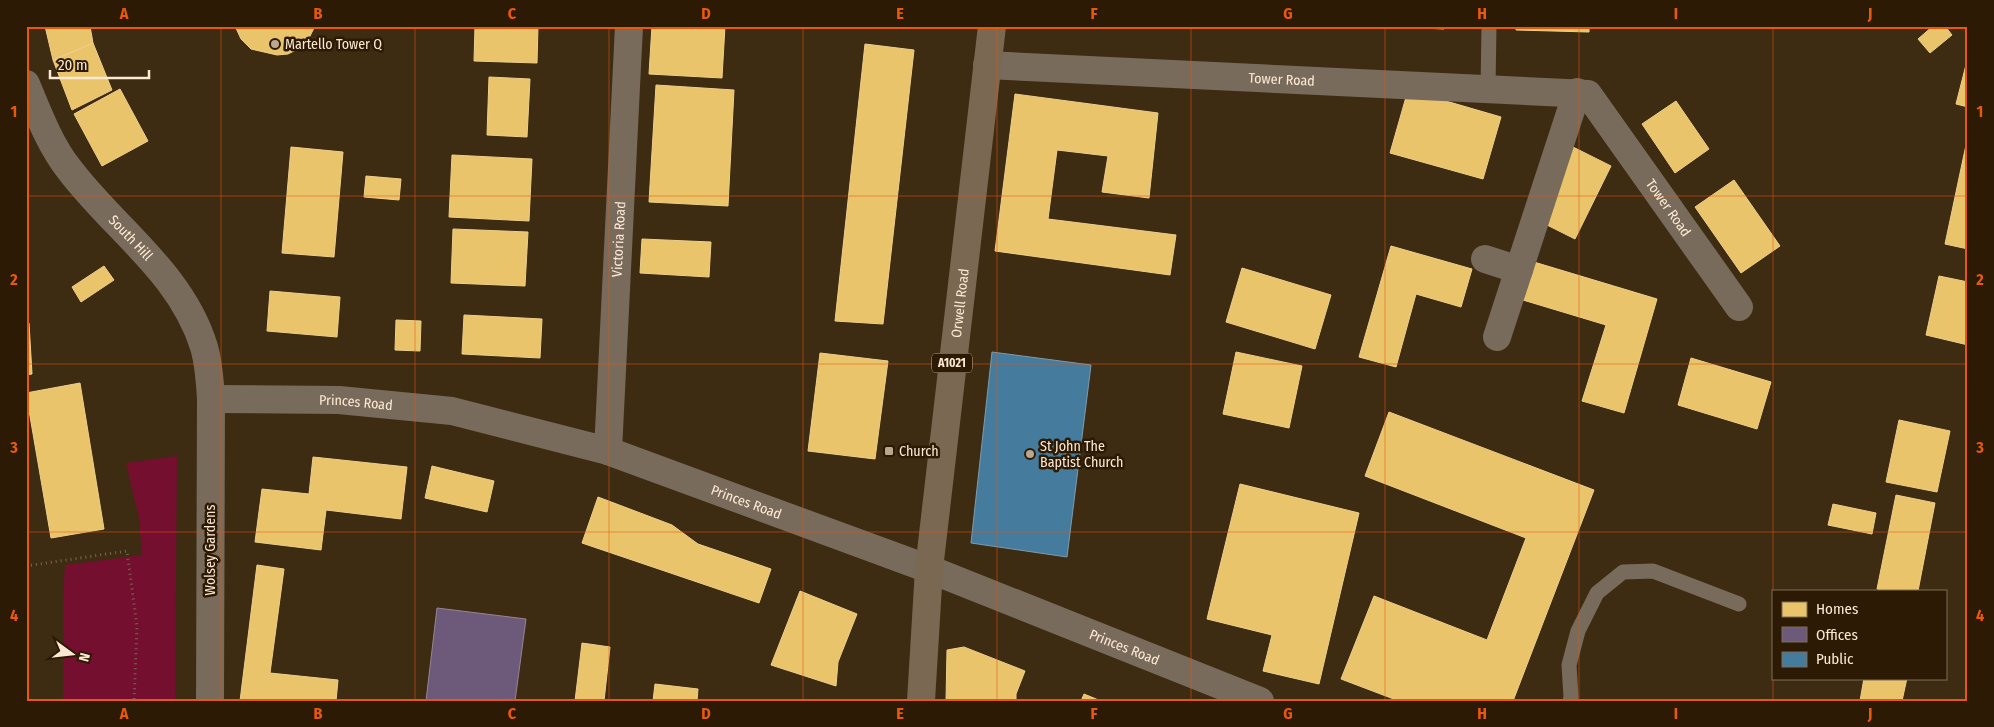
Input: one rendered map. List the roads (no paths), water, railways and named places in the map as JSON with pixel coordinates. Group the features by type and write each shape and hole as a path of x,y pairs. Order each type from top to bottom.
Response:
{"main road":[{"name":"Orwell Road","path":"921,701 929,568 992,26"}],"street":[{"name":"Victoria Road","path":"608,451 629,26"},
{"name":"Tower Road","path":"987,65 1588,94 1739,307"},
{"name":"South Hill","path":"26,84 47,132 67,168 94,200 156,263 189,312 204,347 208,364 210,400"},
{"path":"1497,338 1577,92"},
{"path":"1485,258 1519,270"},
{"name":"Princes Road","path":"210,400 339,400 452,412 608,451 929,568 1260,701"},
{"name":"Wolsey Gardens","path":"210,400 210,701"}],"lane":[{"path":"1488,88 1489,26"},
{"path":"1570,701 1569,665 1578,631 1597,593 1623,572 1653,571 1739,604"}],"place":[{"name":"Martello Tower Q","path":"275,44"},
{"name":"Church","path":"889,451"},
{"name":"St John The Baptist Church","path":"1030,454"}]}
